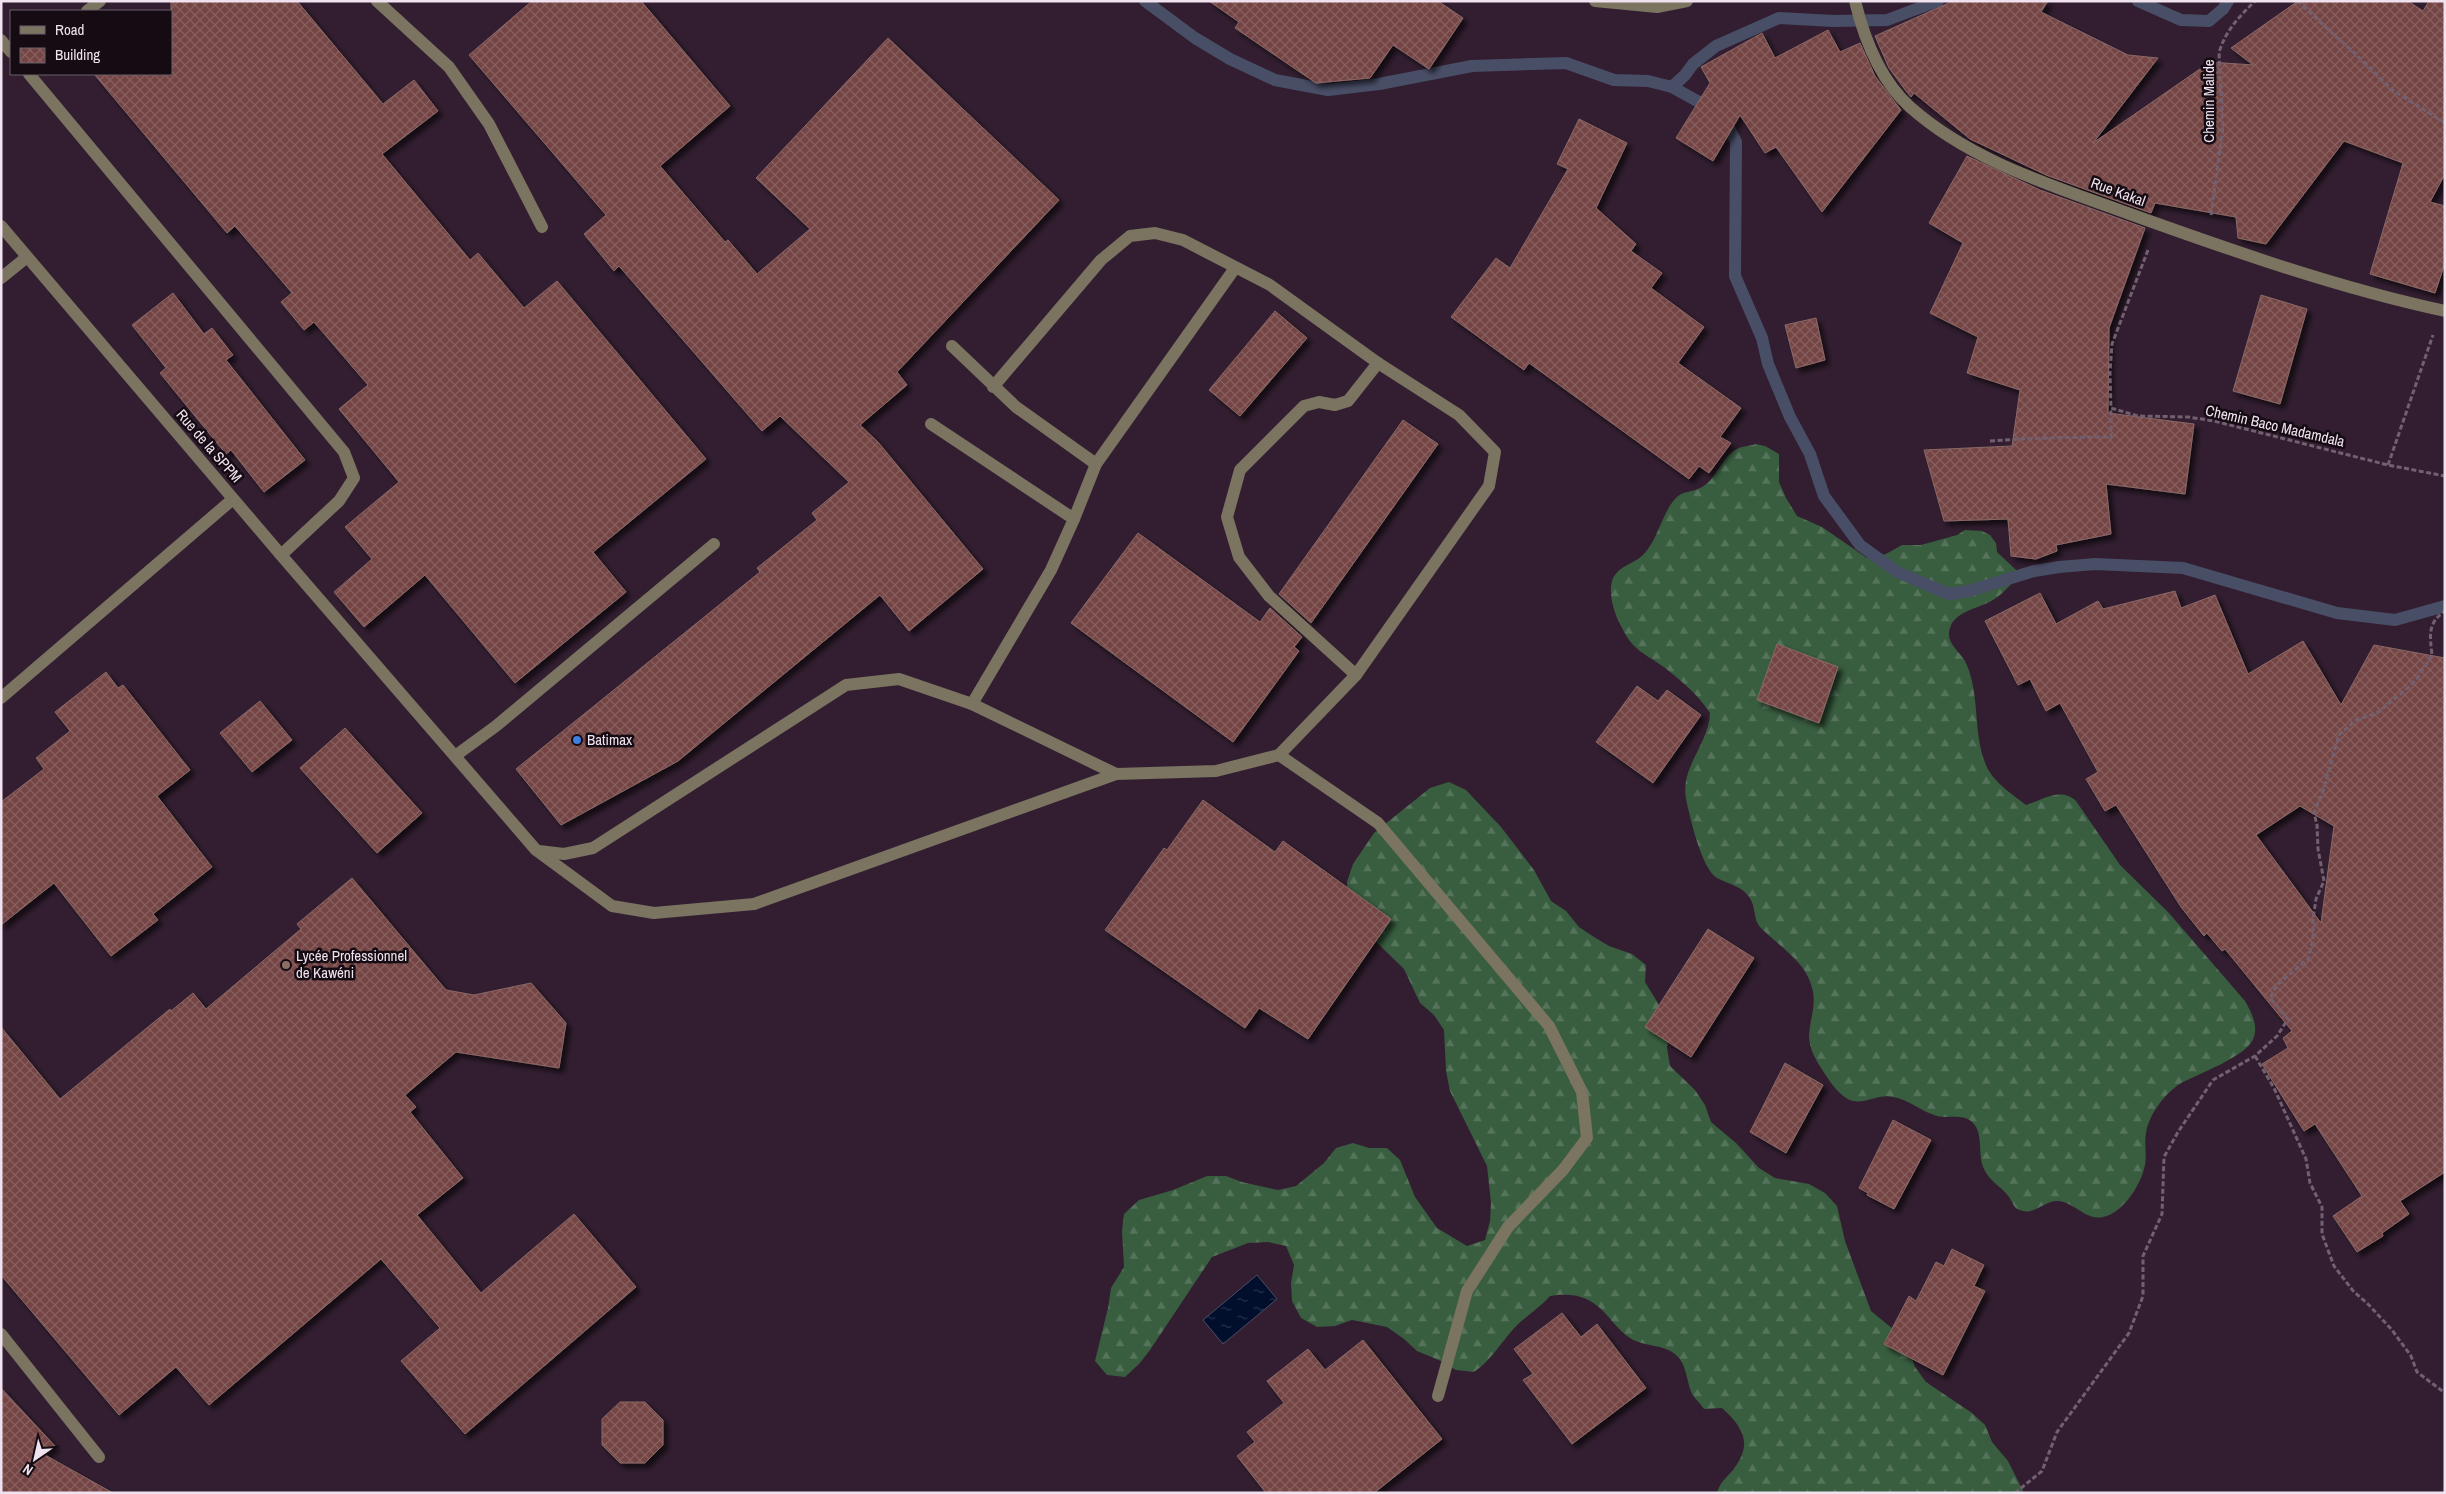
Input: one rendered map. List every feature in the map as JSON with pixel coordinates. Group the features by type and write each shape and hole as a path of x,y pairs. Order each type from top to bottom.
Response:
{"street":[{"path":"88,10 100,1"},
{"path":"377,1 449,67 489,124 542,227"},
{"path":"1594,1 1657,7 1687,1"},
{"name":"Rue Kakal","path":"1855,1 1863,34 1889,81 1909,106 1952,140 2017,171 2156,223 2340,284 2443,311"},
{"path":"1,40 10,51"},
{"path":"30,75 344,452 354,478 339,501 281,555"},
{"name":"Rue de la SPPM","path":"1,226 233,499 1,698"},
{"path":"233,499 536,850 612,906 654,913 754,904 1116,774 1216,771 1279,755 1356,675 1489,486 1495,452 1458,415 1378,363 1270,285 1183,240 1155,233 1130,236 1101,260 993,387"},
{"path":"1,278 27,257"},
{"path":"972,704 1051,570 1096,464 1235,268"},
{"path":"952,346 1016,407 1096,464"},
{"path":"1356,675 1269,596 1239,558 1226,517 1240,470 1304,406 1319,402 1335,405 1348,401 1378,363"},
{"path":"931,424 1074,519"},
{"path":"455,756 496,726 714,544"},
{"path":"536,850 564,854 592,848 846,685 899,678 972,704 1116,774"},
{"path":"1279,755 1378,823 1549,1026 1582,1092 1587,1138 1563,1170 1508,1226 1467,1291 1438,1396"},
{"path":"1,1334 100,1457"}],"path":[{"name":"Chemin Malide","path":"2208,241 2223,127 2219,53 2222,42 2236,20 2255,1"},
{"path":"2297,1 2391,89 2445,123"},
{"path":"1990,441 2038,440 2046,436 2111,438 2112,344 2145,258 2156,223"},
{"path":"2388,465 2443,311"},
{"name":"Chemin Baco Madamdala","path":"2111,407 2138,416 2174,416 2214,421 2388,465 2445,476"},
{"path":"2014,1493 2042,1471 2057,1432 2129,1333 2143,1296 2143,1256 2162,1214 2164,1158 2169,1149 2213,1080 2255,1056 2277,1036 2288,1019 2270,998 2277,985 2308,959 2313,940 2312,919 2316,899 2324,881 2314,813 2323,791 2339,735 2356,720 2377,712 2416,680 2432,655 2429,633 2431,625 2434,619 2445,610"},
{"path":"2255,1056 2274,1088 2303,1152 2310,1183 2322,1207 2322,1234 2334,1266 2354,1292 2392,1330 2411,1356 2417,1372 2445,1393"}],"green space":[{"path":"1756,444 1765,446 1779,454 1779,482 1797,516 1822,527 1867,558 1886,554 1902,545 1921,545 1957,535 1965,530 1982,531 1990,535 1996,543 1997,552 2016,570 2015,579 1996,598 1957,617 1949,633 1953,646 1965,661 1970,674 1979,739 1989,771 2003,787 2026,805 2046,797 2058,795 2070,797 2076,801 2120,865 2168,912 2245,1001 2252,1014 2255,1032 2250,1044 2232,1058 2178,1085 2158,1106 2150,1119 2145,1137 2146,1157 2140,1181 2124,1204 2110,1214 2097,1218 2069,1204 2058,1201 2053,1201 2032,1211 2015,1208 2006,1193 1986,1173 1982,1164 1978,1133 1973,1123 1969,1120 1961,1117 1937,1116 1899,1098 1887,1096 1858,1102 1842,1095 1822,1069 1810,1046 1809,1035 1814,999 1811,985 1804,970 1793,957 1760,927 1756,920 1753,904 1746,893 1717,878 1706,864 1693,829 1685,787 1687,776 1705,735 1710,713 1684,684 1635,647 1626,636 1615,611 1611,587 1614,576 1643,555 1648,549 1666,512 1678,496 1699,489 1707,483 1712,479 1727,457 1739,448"},
{"path":"1449,782 1466,790 1501,827 1534,870 1551,901 1566,911 1579,927 1609,946 1632,954 1646,965 1645,982 1664,1013 1669,1031 1667,1048 1670,1066 1695,1090 1705,1105 1711,1122 1736,1143 1759,1168 1775,1178 1809,1184 1825,1193 1837,1206 1845,1241 1871,1311 1899,1334 1909,1350 1915,1367 1926,1382 1972,1413 1985,1425 1992,1442 2008,1461 2024,1493 1717,1493 1743,1452 1743,1437 1736,1422 1722,1408 1704,1409 1692,1394 1684,1366 1674,1353 1630,1338 1591,1301 1572,1295 1550,1296 1515,1328 1474,1372 1456,1370 1441,1361 1417,1351 1387,1327 1352,1320 1335,1326 1317,1327 1301,1318 1292,1301 1291,1283 1294,1265 1286,1246 1268,1242 1248,1243 1212,1257 1150,1350 1125,1377 1107,1375 1095,1361 1111,1288 1124,1267 1122,1231 1124,1214 1139,1200 1173,1190 1207,1176 1226,1176 1242,1182 1278,1190 1296,1186 1324,1163 1336,1148 1353,1143 1369,1148 1387,1148 1400,1160 1415,1197 1437,1228 1467,1246 1485,1240 1490,1221 1491,1203 1487,1166 1450,1091 1446,1071 1444,1030 1434,1015 1420,1003 1404,969 1366,932 1347,900 1347,882 1353,864 1374,833 1430,788"}],"water":[{"path":"1257,1275 1277,1299 1223,1344 1203,1320"}],"building":[{"path":"171,1 297,1 383,104 414,80 438,111 382,154 470,260 478,253 524,308 557,281 706,459 593,552 626,592 515,683 425,575 364,627 334,592 372,559 345,527 399,482 339,409 368,385 314,322 304,330 281,302 292,293 235,226 227,233 95,75 172,75"},
{"path":"532,1 641,1 730,106 660,166 725,242 728,240 757,274 810,229 756,178 888,38 1059,200 897,372 907,385 860,425 878,442 983,569 909,631 880,595 678,761 561,825 516,769 760,572 757,568 817,520 812,513 849,482 780,416 762,431 619,266 614,271 584,234 606,215 469,55"},
{"path":"1209,1 1438,1 1463,18 1429,69 1393,45 1370,78 1316,83 1235,28 1239,22"},
{"path":"1953,1 2048,1 2041,12 2128,55 2158,58 2093,143 2210,62 2253,65 2231,48 2298,1 2408,1 2423,11 2429,1 2445,1 2445,174 2430,202 2445,206 2445,263 2435,293 2370,274 2403,163 2344,141 2266,244 2238,238 2236,217 2155,203 2151,213 2046,175 1970,139 1914,93 1911,97 1889,68 1875,36"},
{"path":"1828,30 1840,52 1860,43 1875,76 1901,110 1822,212 1776,147 1765,153 1740,115 1713,161 1676,138 1710,83 1701,67 1762,33 1775,58"},
{"path":"1579,119 1627,143 1596,208 1636,244 1631,251 1662,273 1651,288 1704,327 1678,363 1741,408 1720,437 1731,443 1709,473 1699,466 1689,479 1529,363 1524,370 1451,317 1496,258 1510,268 1568,169 1557,164"},
{"path":"1967,156 2040,190 2145,228 2109,328 2108,413 2194,424 2185,494 2106,484 2111,534 2056,545 2057,551 2036,559 2011,556 2008,519 1944,521 1924,450 2012,446 2020,390 1967,373 1978,337 1930,313 1963,243 1929,223"},
{"path":"173,293 204,334 212,328 233,355 226,360 305,460 264,492 231,450 226,454 160,373 166,368 132,325"},
{"path":"2261,295 2307,309 2280,404 2233,391"},
{"path":"1275,311 1307,338 1240,416 1209,390"},
{"path":"1816,318 1825,360 1796,368 1785,325"},
{"path":"1403,420 1438,444 1311,623 1279,594"},
{"path":"1138,533 1260,622 1270,608 1302,637 1294,647 1299,651 1233,742 1071,623"},
{"path":"2175,591 2181,608 2215,595 2248,674 2303,641 2341,705 2374,645 2445,658 2445,1172 2400,1201 2409,1214 2382,1233 2383,1236 2357,1252 2333,1216 2362,1196 2315,1124 2304,1131 2262,1064 2288,1048 2283,1038 2292,1031 2225,949 2222,951 2207,933 2204,936 2181,907 2116,805 2105,811 2086,779 2098,772 2060,703 2046,711 2030,679 2018,685 1985,621 2040,593 2056,624 2098,601 2103,609","holes":["2300,806 2334,826 2321,923 2256,835"]},
{"path":"1777,644 1838,667 1819,723 1757,700"},
{"path":"106,672 118,688 123,685 190,770 157,796 212,867 153,914 158,920 111,956 54,883 1,925 1,802 44,769 36,758 70,731 55,712"},
{"path":"1637,686 1658,701 1667,690 1701,715 1653,783 1596,742"},
{"path":"260,701 292,740 252,772 220,733"},
{"path":"345,728 422,813 377,853 300,768"},
{"path":"1203,800 1275,852 1283,841 1391,919 1308,1039 1259,1008 1245,1028 1105,930 1164,848 1167,850"},
{"path":"352,878 446,990 474,995 531,983 566,1023 559,1068 456,1052 405,1095 416,1107 410,1112 463,1178 417,1215 481,1293 574,1214 636,1287 465,1434 401,1361 440,1328 381,1259 209,1405 176,1367 119,1415 1,1275 1,1027 60,1099 170,1009 171,1011 193,993 206,1009 301,929 297,924"},
{"path":"1708,929 1754,958 1691,1057 1645,1027"},
{"path":"1785,1063 1823,1085 1786,1153 1750,1132"},
{"path":"1893,1120 1931,1140 1894,1209 1867,1195 1868,1193 1859,1188"},
{"path":"1952,1249 1984,1265 1974,1286 1985,1291 1943,1375 1884,1344 1909,1296 1916,1301 1936,1262 1944,1266"},
{"path":"1562,1313 1581,1337 1597,1324 1646,1388 1572,1444 1523,1380 1533,1374 1514,1349"},
{"path":"1363,1340 1442,1439 1374,1493 1266,1493 1237,1456 1255,1442 1247,1432 1284,1403 1267,1381 1308,1349 1325,1370"},
{"path":"1,1388 55,1446 45,1455 113,1493 1,1493"},
{"path":"620,1402 645,1402 663,1420 663,1445 645,1463 620,1463 602,1445 602,1419"}],"waterway":[{"path":"1145,1 1195,38 1230,59 1275,80 1328,90 1379,84 1472,66 1566,63 1614,80 1648,81 1672,87 1699,102 1729,128 1736,142 1735,276 1762,338 1768,364 1790,417 1810,454 1824,496 1860,545 1897,572 1949,594 1969,591 2034,571 2059,567 2095,564 2183,568 2337,613 2395,620 2445,606"},
{"path":"1672,87 1685,75 1693,64 1716,46 1779,18 1833,21 1887,20 1938,1"},
{"path":"2138,1 2181,20 2209,21 2223,9 2228,1"}],"place":[{"name":"Batimax","path":"577,740"},
{"name":"Lycée Professionnel de Kawéni","path":"286,965"}]}
